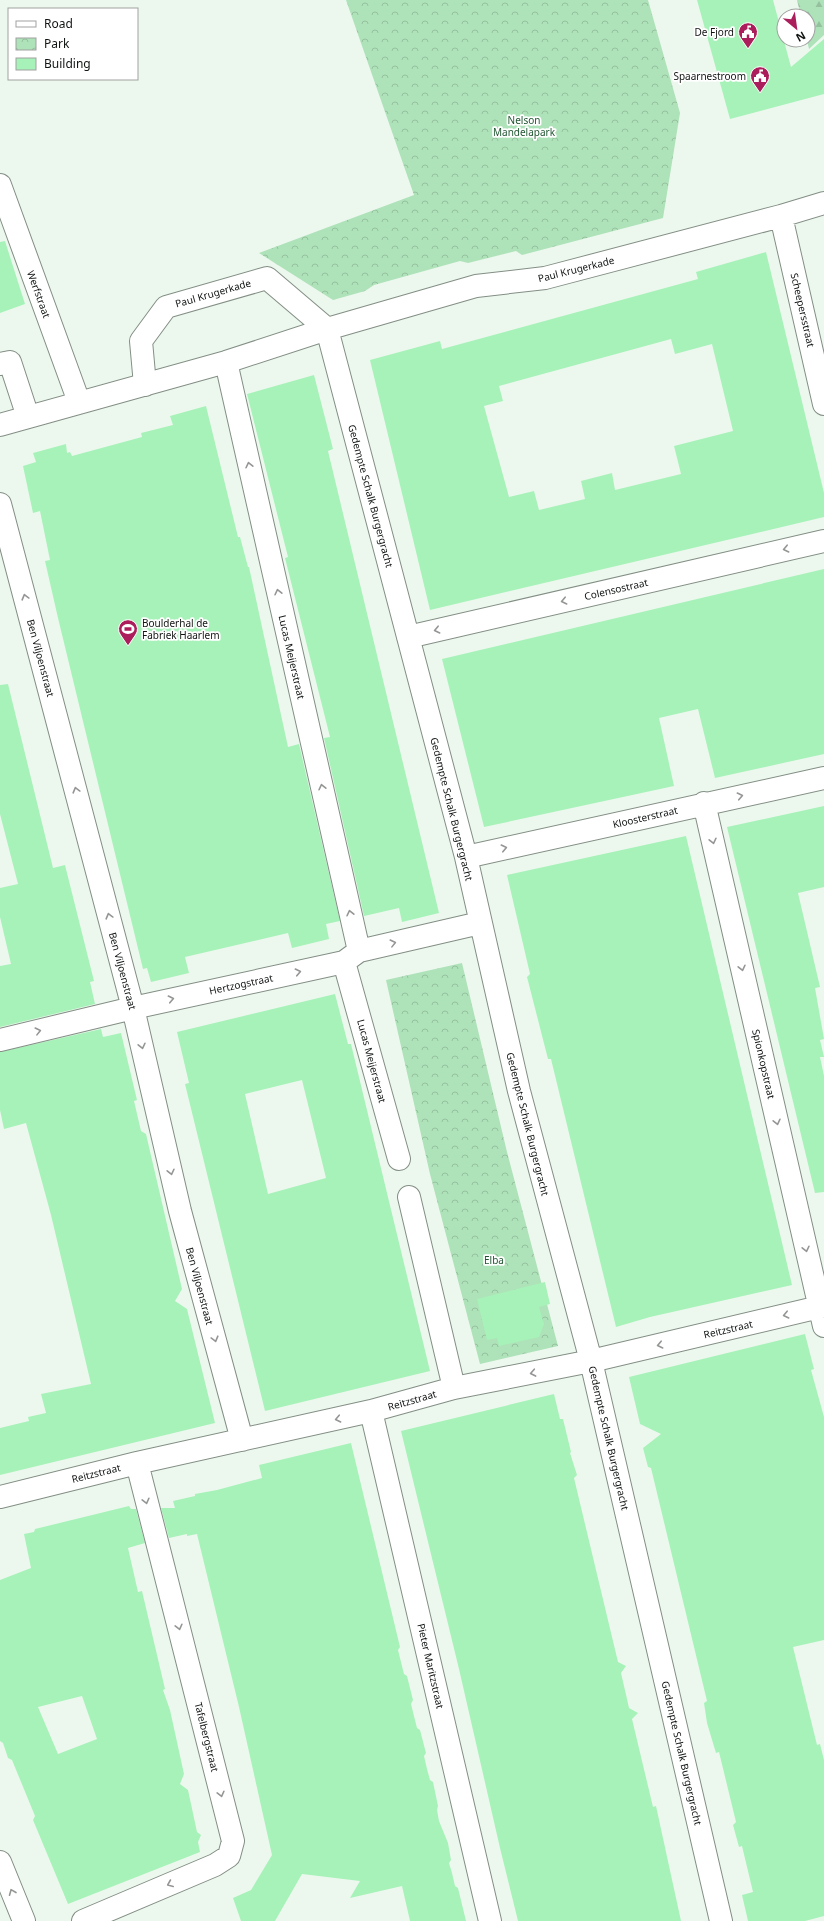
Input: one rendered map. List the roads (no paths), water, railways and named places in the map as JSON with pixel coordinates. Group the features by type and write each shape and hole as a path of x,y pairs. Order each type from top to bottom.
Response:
{"street":[{"name":"Werfstraat","path":"0,185 79,402"},
{"name":"Paul Krugerkade","path":"0,425 226,362 327,329 476,286 545,278 781,216 824,203"},
{"name":"Scheepersstraat","path":"781,216 824,404"},
{"name":"Paul Krugerkade","path":"145,385 141,341 166,307 267,278 327,329"},
{"name":"Gedempte Schalk Burgergracht","path":"327,329 466,857 519,1091 591,1361 721,1921"},
{"name":"Lucas Meijerstraat","path":"226,362 352,957 399,1159"},
{"path":"5,363 28,417"},
{"name":"Ben Viljoenstraat","path":"0,504 133,1008 180,1211 242,1440"},
{"name":"Colensostraat","path":"408,637 824,541"},
{"name":"Kloosterstraat","path":"466,857 704,803 824,778"},
{"name":"Spionkopstraat","path":"704,803 822,1313"},
{"name":"Hertzogstraat","path":"0,1040 352,957 480,923"},
{"path":"409,1197 454,1388"},
{"name":"Reitzstraat","path":"0,1497 137,1463 372,1411 454,1388 822,1313"},
{"name":"Pieter Maritzstraat","path":"372,1411 490,1921"},
{"name":"Tafelbergstraat","path":"84,1921 215,1865 229,1856 233,1841 137,1463"},
{"path":"0,1862 24,1921"}],"place":[{"name":"De Fjord","path":"748,49"},
{"name":"Spaarnestroom","path":"760,93"},
{"name":"Boulderhal de Fabriek Haarlem","path":"128,646"}],"park label":[{"name":"Nelson Mandelapark","path":"524,126"},
{"name":"Elba","path":"494,1260"}]}
